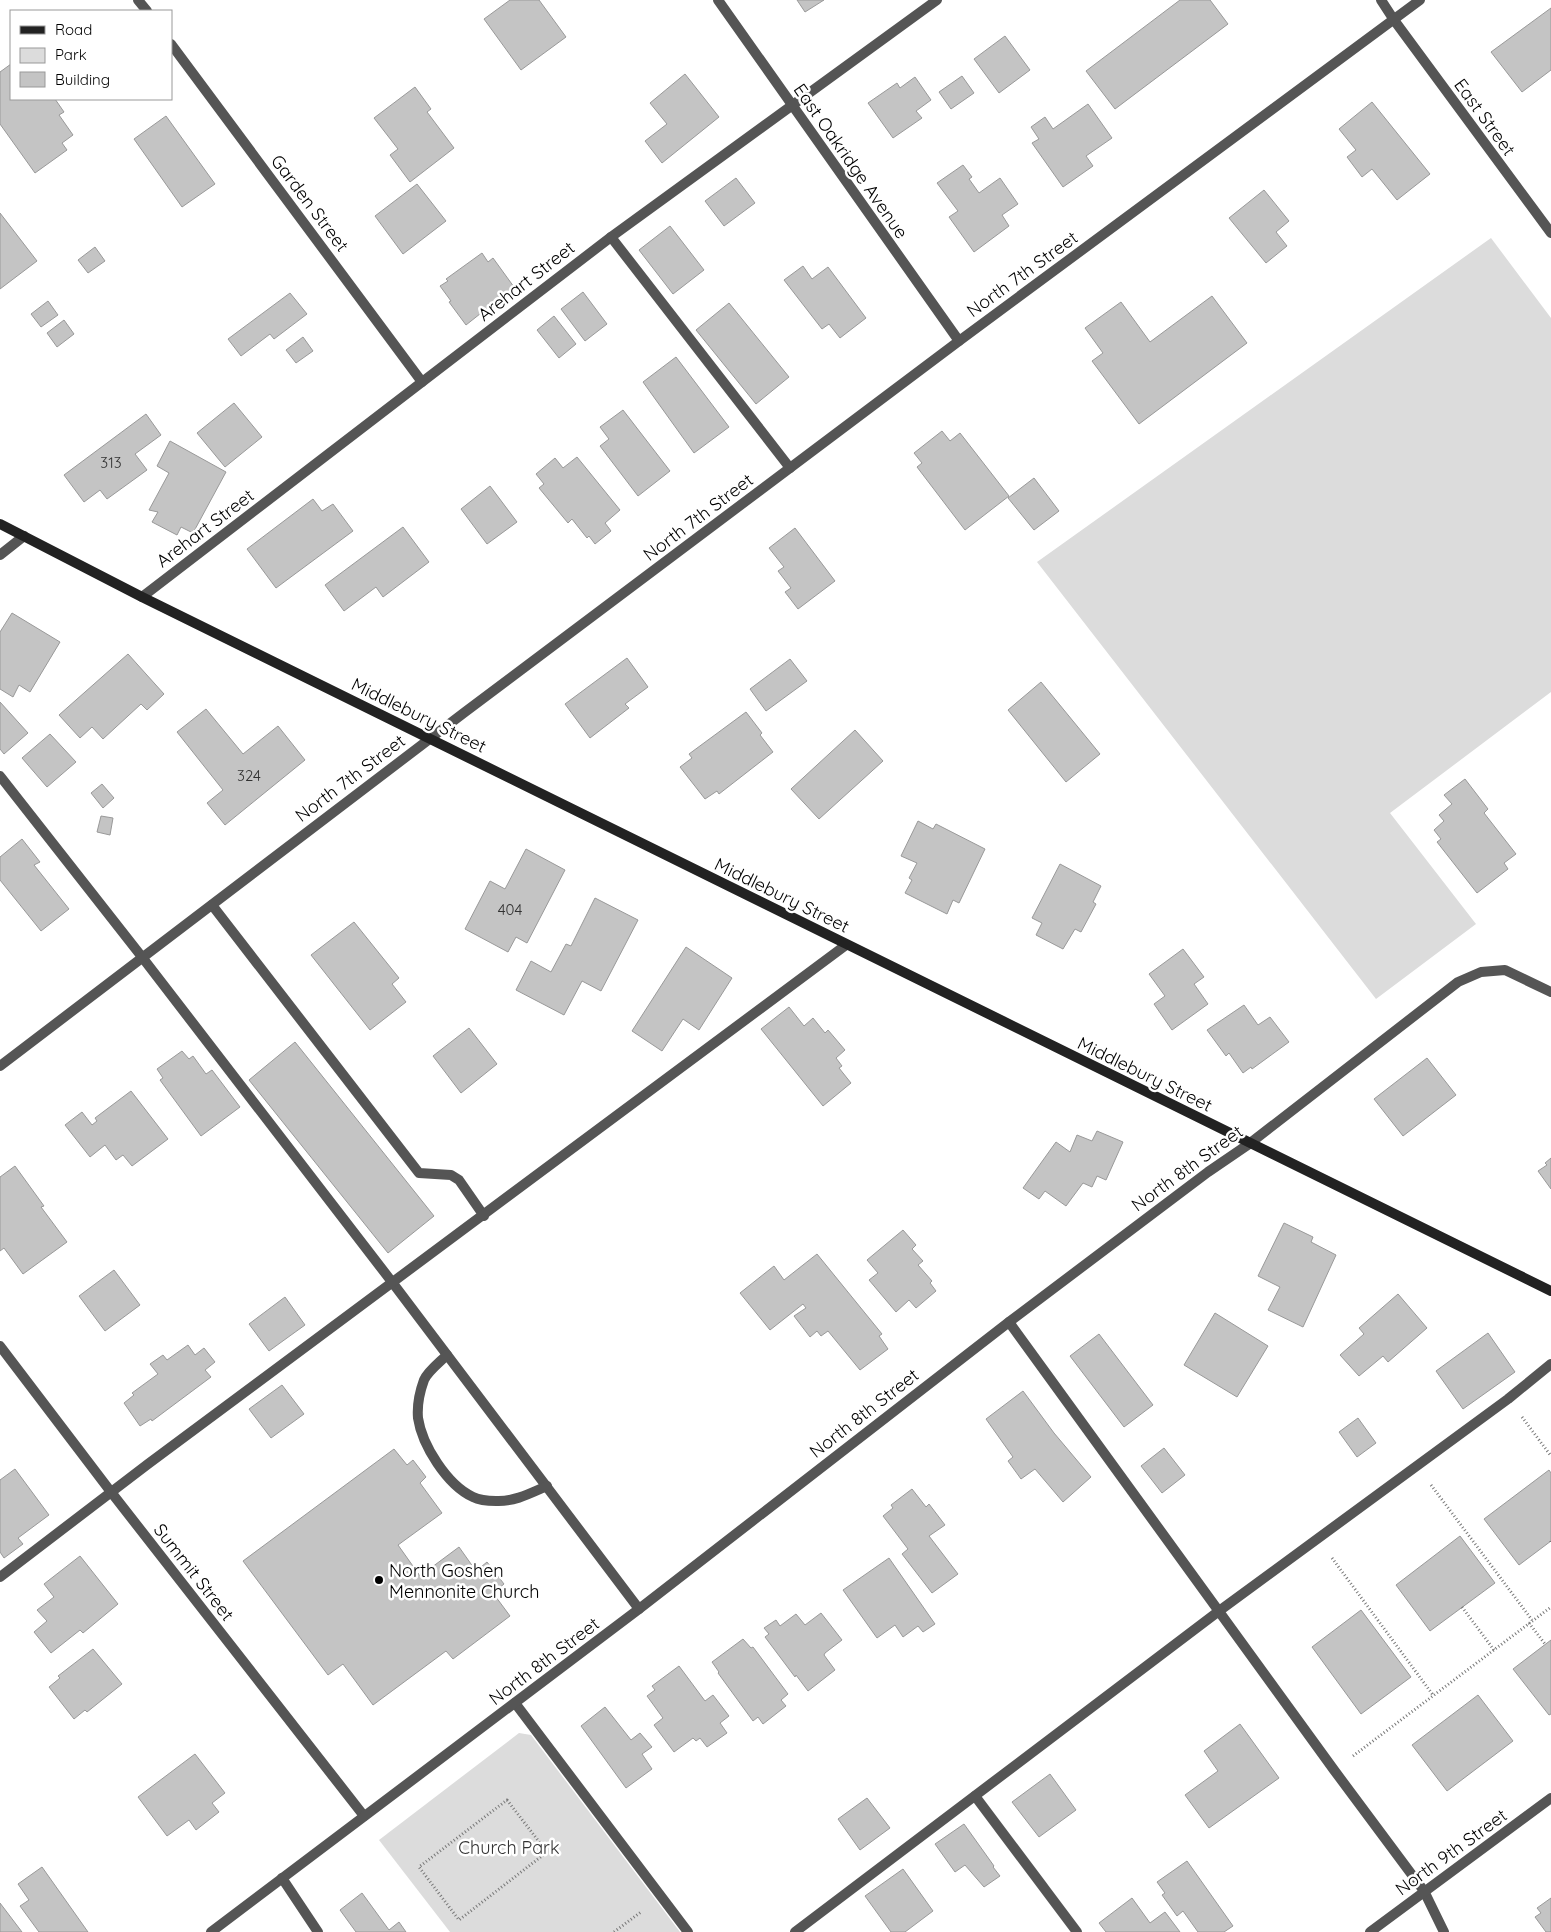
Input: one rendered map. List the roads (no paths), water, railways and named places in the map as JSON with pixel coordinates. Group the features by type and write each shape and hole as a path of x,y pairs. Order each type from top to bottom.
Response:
{"main road":[{"name":"Middlebury Street","path":"0,524 142,597 1249,1144 1551,1291"}],"street":[{"path":"138,0 146,10"},
{"name":"East Oakridge Avenue","path":"718,0 959,341"},
{"name":"Arehart Street","path":"142,597 610,237 937,0"},
{"name":"East Street","path":"1382,0 1394,20 1551,233"},
{"name":"North 7th Street","path":"0,1066 430,738 959,341 1420,0"},
{"name":"Garden Street","path":"172,45 422,382"},
{"path":"610,237 790,468"},
{"path":"0,555 24,536"},
{"path":"0,776 392,1282 639,1609"},
{"path":"212,905 419,1173 451,1176 459,1180 484,1216"},
{"path":"0,1577 392,1282 484,1216 846,945"},
{"name":"North 8th Street","path":"211,1932 639,1609 1009,1322 1208,1172 1249,1144 1458,982 1481,972 1505,970 1551,992"},
{"path":"1009,1322 1424,1891 1444,1932"},
{"name":"Summit Street","path":"0,1346 111,1492 364,1816"},
{"path":"447,1354 425,1378 418,1416 423,1436 433,1457 451,1482 474,1497 498,1501 520,1498 547,1486"},
{"path":"795,1932 1219,1611 1508,1399 1551,1364"},
{"path":"515,1702 688,1932"},
{"path":"976,1796 1076,1932"},
{"name":"North 9th Street","path":"1370,1932 1551,1798"},
{"path":"282,1878 318,1932"}],"place":[{"name":"North Goshen Mennonite Church","path":"379,1580"}],"park label":[{"name":"Church Park","path":"509,1847"}]}
